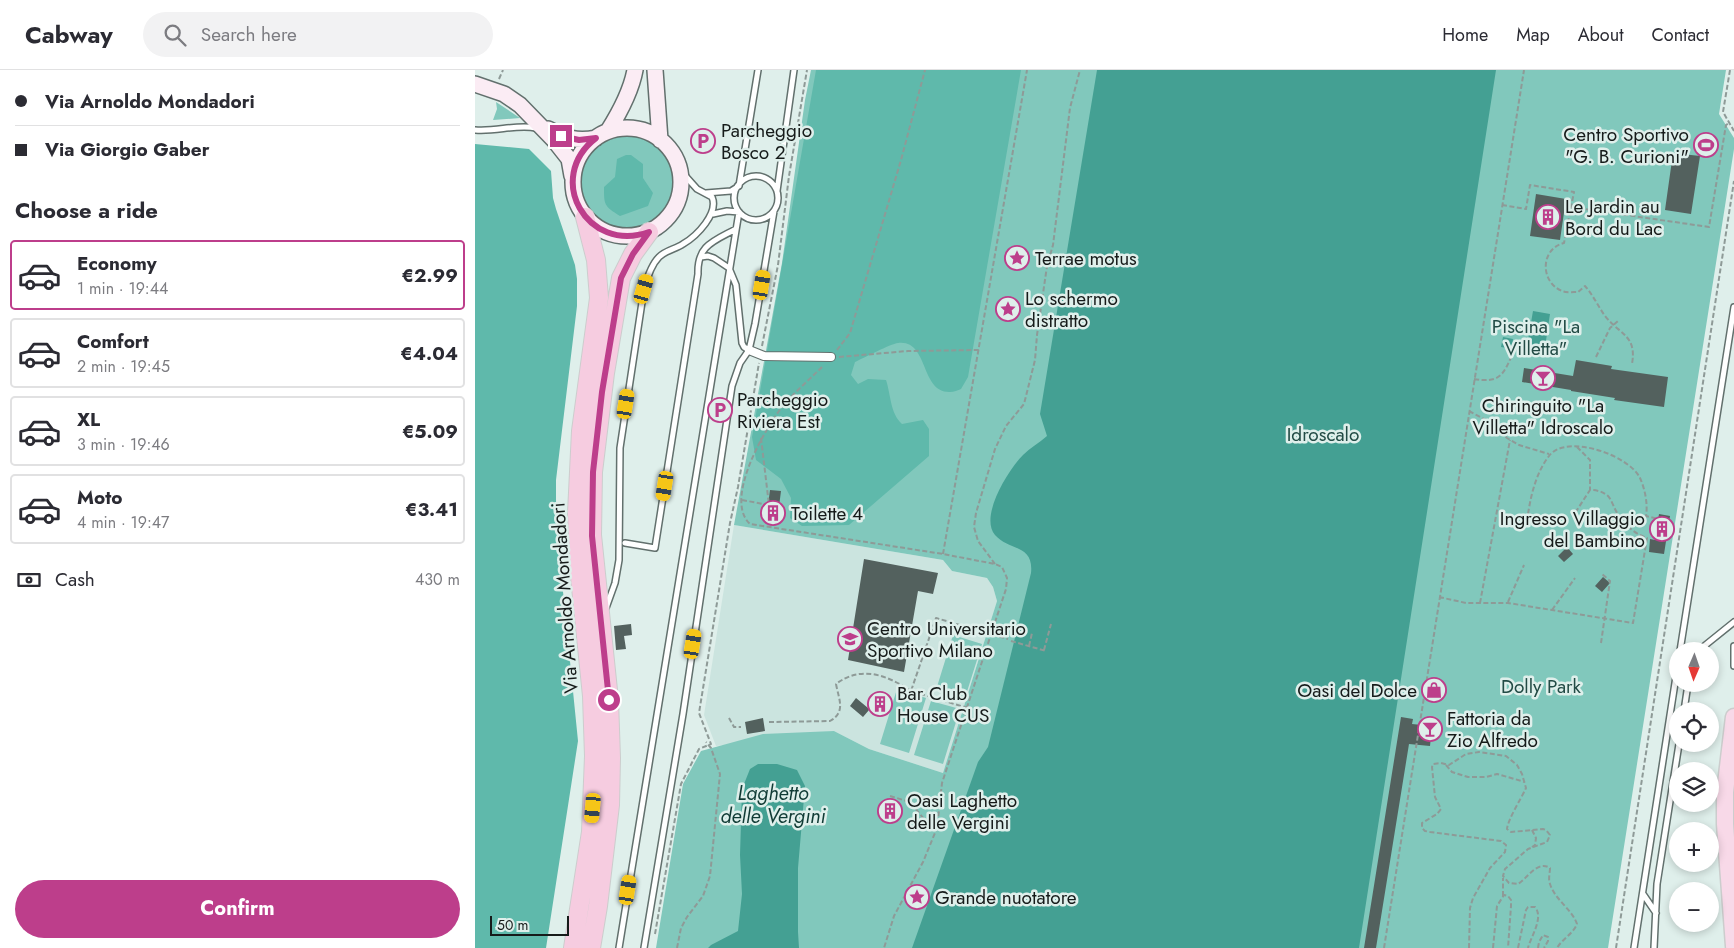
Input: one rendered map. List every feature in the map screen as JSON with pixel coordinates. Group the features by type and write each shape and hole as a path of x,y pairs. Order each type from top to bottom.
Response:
{"highway":[{"name":"Via Arnoldo Mondadori","path":"573,948 591,832 594,782 592,696 579,577 577,513 581,431 597,318 599,283 592,240 585,217"},
{"name":"Via Arnoldo Mondadori","path":"591,948 598,906 611,782 609,707 592,536 593,472 599,412 621,278 633,254 649,232"}],"main road":[{"path":"573,184 577,161 587,146 602,135 621,111 634,79 635,70"},
{"path":"655,70 660,140"},
{"path":"475,84 504,94 512,99 541,126 569,159 576,202 585,217 598,228 614,235 632,236 649,232 664,222 675,207 681,189 680,170 673,153 650,133 638,129 620,128 586,140 561,136 541,126"},
{"path":"1734,717 1725,792 1734,946"}],"street":[{"path":"749,350 761,355 831,357"}],"lane":[{"path":"705,193 731,191 739,186 758,70"},
{"path":"644,948 683,714 732,386 740,363 749,350 755,324 774,211 777,205 777,192 794,70"},
{"path":"475,130 497,130 525,125 541,126"},
{"path":"601,623 615,583 619,560 620,448 644,289 657,258 689,240 713,214 715,203 713,197 691,184 680,170"},
{"path":"774,211 769,216 757,220 744,217 739,212 734,201 736,189 745,180 757,177 769,181 777,192"},
{"path":"713,214 727,211 739,212"},
{"path":"619,948 739,212"},
{"path":"625,543 655,548 698,274 697,266 702,250 736,229"},
{"path":"701,257 708,256 714,258 729,268 736,285 741,343 749,350"},
{"path":"1682,642 1734,307"},
{"path":"1709,642 1734,622"},
{"path":"1734,646 1734,666"},
{"path":"1634,948 1674,692"},
{"path":"1654,948 1657,884 1678,752"},
{"path":"1643,894 1656,913"}],"path":[{"path":"677,948 681,928 703,896 710,876 721,774 699,713 730,523 778,265 789,176 807,70"},
{"path":"884,948 894,916 923,862 937,828 942,783 968,708 1007,578 1002,566 995,564 750,524 744,513 742,500 743,482 761,438 780,410 831,357 850,333 901,160 925,70"},
{"path":"943,554 1027,70"},
{"path":"995,564 978,541 974,527 976,513 995,449 1007,426 1024,404 1035,360 1037,334 1047,266 1053,245 1071,108 1080,70"},
{"path":"1384,948 1524,70"},
{"path":"1730,70 1723,112 1734,131"},
{"path":"1571,207 1709,227 1726,125 1729,123"},
{"path":"1616,948 1734,181"},
{"path":"1502,205 1526,209 1530,185 1574,192 1564,243 1556,245 1551,250 1546,259 1546,272 1553,284 1563,292 1578,292 1585,286 1605,316 1625,332 1630,340 1634,354 1632,364"},
{"path":"1596,357 1610,328 1619,320"},
{"path":"831,357 908,351 979,350"},
{"path":"1474,378 1484,380 1498,378 1505,370 1512,355"},
{"path":"1469,411 1486,420 1519,445 1549,454"},
{"path":"742,500 769,505 761,438"},
{"path":"1480,603 1510,440"},
{"path":"1527,521 1531,494 1549,454 1566,446 1587,447 1611,454 1627,464 1640,477 1647,505 1646,516 1658,519"},
{"path":"1575,512 1589,490 1590,460 1577,447"},
{"path":"1439,598 1466,604 1508,603 1633,623 1647,538 1639,535 1625,524 1609,497 1601,491 1589,490"},
{"path":"1508,603 1524,565"},
{"path":"1601,574 1610,581 1601,643"},
{"path":"1552,610 1575,578"},
{"path":"911,691 935,618 1045,651 1051,624"},
{"path":"1029,646 1032,633"},
{"path":"769,722 830,721 838,716 840,710 836,684 845,678 859,674 876,674 897,682 911,691 968,708"},
{"path":"729,718 734,727 741,727"},
{"path":"705,742 709,745"},
{"path":"655,938 681,784 699,749 709,745"},
{"path":"1445,765 1453,763 1466,754 1479,752 1506,756 1517,765 1526,788 1515,811 1507,822 1507,829 1511,832 1543,829 1550,835 1547,842 1531,848"},
{"path":"1469,948 1469,908 1490,868 1507,848 1506,844 1501,840 1430,832 1422,828 1425,821 1437,814 1441,809 1435,797 1433,764 1441,763 1452,772 1468,777 1481,778 1497,774 1525,782"},
{"path":"890,796 910,802 929,825 937,828"},
{"path":"1493,948 1497,906 1504,892 1503,876 1505,869 1535,845 1536,838 1532,830"},
{"path":"1503,876 1509,883 1518,884 1540,866 1550,868 1551,886 1573,915 1577,924 1557,948"},
{"path":"1502,898 1504,895 1508,896 1511,900 1508,948"},
{"path":"1519,948 1526,910 1528,907 1535,907 1539,916 1528,948"},
{"path":"1538,948 1541,936 1545,935 1548,937 1548,941 1544,948"}],"shaded area":[{"path":"816,70 1021,70 968,377 961,389 950,392 940,390 929,376 915,349 908,344 894,344 855,362 851,375 858,384 868,379 886,380 895,415 902,424 923,420 929,429 929,456 849,525 802,526 790,518 791,498 781,479 756,460 752,437"},
{"path":"475,144 529,149 551,171 553,198 575,265 577,279 577,306 556,480 556,522 578,741 546,948 475,948"},
{"path":"631,155 643,164 643,178 653,193 648,206 620,216 606,204 604,187 615,177 617,159"},
{"name":"Centro Universitario Sportivo Milano","path":"734,525 943,560 952,571 987,578 993,587 997,601 943,773 869,749 834,731 716,746 704,715"}],"green space":[{"name":"Idroscalo","path":"811,70 1726,70 1719,114 1734,138 1734,149 1608,948 656,948 683,784 701,751 763,734 834,731 869,749 943,773 997,601 993,587 987,578 952,571 943,560 734,525 782,263"},
{"path":"496,102 520,118 493,120 497,109"},
{"path":"627,136 644,140 659,150 669,165 673,182 669,199 659,214 644,224 627,228 610,224 595,214 585,199 581,182 585,165 595,150 610,140"},
{"path":"953,635 982,644 965,698 936,690"},
{"path":"897,689 926,698 909,753 880,744"},
{"path":"931,701 960,709 943,764 914,755"}],"water":[{"name":"Idroscalo","path":"1097,70 1496,70 1359,948 912,948 978,762 988,747 1031,573 1029,557 1025,552 1007,544 995,535 991,527 991,516 998,493 1010,471 1023,455 1047,436 1040,414"},
{"path":"1533,311 1550,314 1544,354 1522,351 1523,341 1528,340"},
{"path":"1503,337 1513,339 1512,349 1501,347"},
{"name":"Laghetto delle Vergini","path":"758,764 777,764 797,770 805,786 798,868 799,948 708,948 738,931 742,894 740,855 742,789 750,769"}],"building":[{"path":"1673,153 1700,156 1691,214 1665,210"},
{"name":"Le Jardin au Bord du Lac","path":"1536,194 1566,199 1560,240 1530,236"},
{"path":"1576,360 1612,366 1611,369 1668,377 1664,407 1614,400 1615,398 1522,382 1524,368 1573,376"},
{"name":"Toilette 4","path":"770,490 781,491 777,522 766,521"},
{"name":"Ingresso Villaggio del Bambino","path":"1659,514 1670,516 1664,554 1649,552 1650,539 1655,540"},
{"path":"1567,547 1573,554 1564,562 1558,556"},
{"path":"864,559 938,573 933,594 918,591 904,672 848,660"},
{"path":"1603,577 1610,583 1602,592 1595,586"},
{"path":"631,624 632,635 624,636 626,649 616,650 614,626"},
{"name":"Bar Club House CUS","path":"880,694 889,701 877,716 869,710 863,717 850,706 856,698 868,708"},
{"path":"1401,717 1413,719 1412,724 1432,726 1430,746 1409,744 1376,948 1364,948"},
{"path":"763,718 765,731 747,734 745,722"},
{"name":"Oasi Laghetto delle Vergini","path":"885,802 899,807 894,820 881,815"}],"place":[{"name":"Parcheggio Bosco 2","path":"703,141"},
{"name":"Centro Sportivo \"G. B. Curioni\"","path":"1706,145"},
{"name":"Le Jardin au Bord du Lac","path":"1548,217"},
{"name":"Terrae motus","path":"1017,258"},
{"name":"Lo schermo distratto","path":"1008,309"},
{"name":"Chiringuito \"La Villetta\" Idroscalo","path":"1543,378"},
{"name":"Parcheggio Riviera Est","path":"720,410"},
{"name":"Toilette 4","path":"773,513"},
{"name":"Ingresso Villaggio del Bambino","path":"1662,529"},
{"name":"Centro Universitario Sportivo Milano","path":"850,639"},
{"name":"Oasi del Dolce","path":"1434,690"},
{"name":"Bar Club House CUS","path":"880,704"},
{"name":"Fattoria da Zio Alfredo","path":"1430,729"},
{"name":"Oasi Laghetto delle Vergini","path":"890,811"},
{"name":"Grande nuotatore","path":"917,897"}],"route":[{"path":"561,136 579,140 596,138 583,150 577,161 573,179 576,202 585,217 593,225 614,235 632,236 649,232 633,254 621,278 599,412 593,472 592,536 609,700"}],"park label":[{"name":"Piscina \"La Villetta\"","path":"1536,337"},
{"name":"Dolly Park","path":"1541,686"}]}
